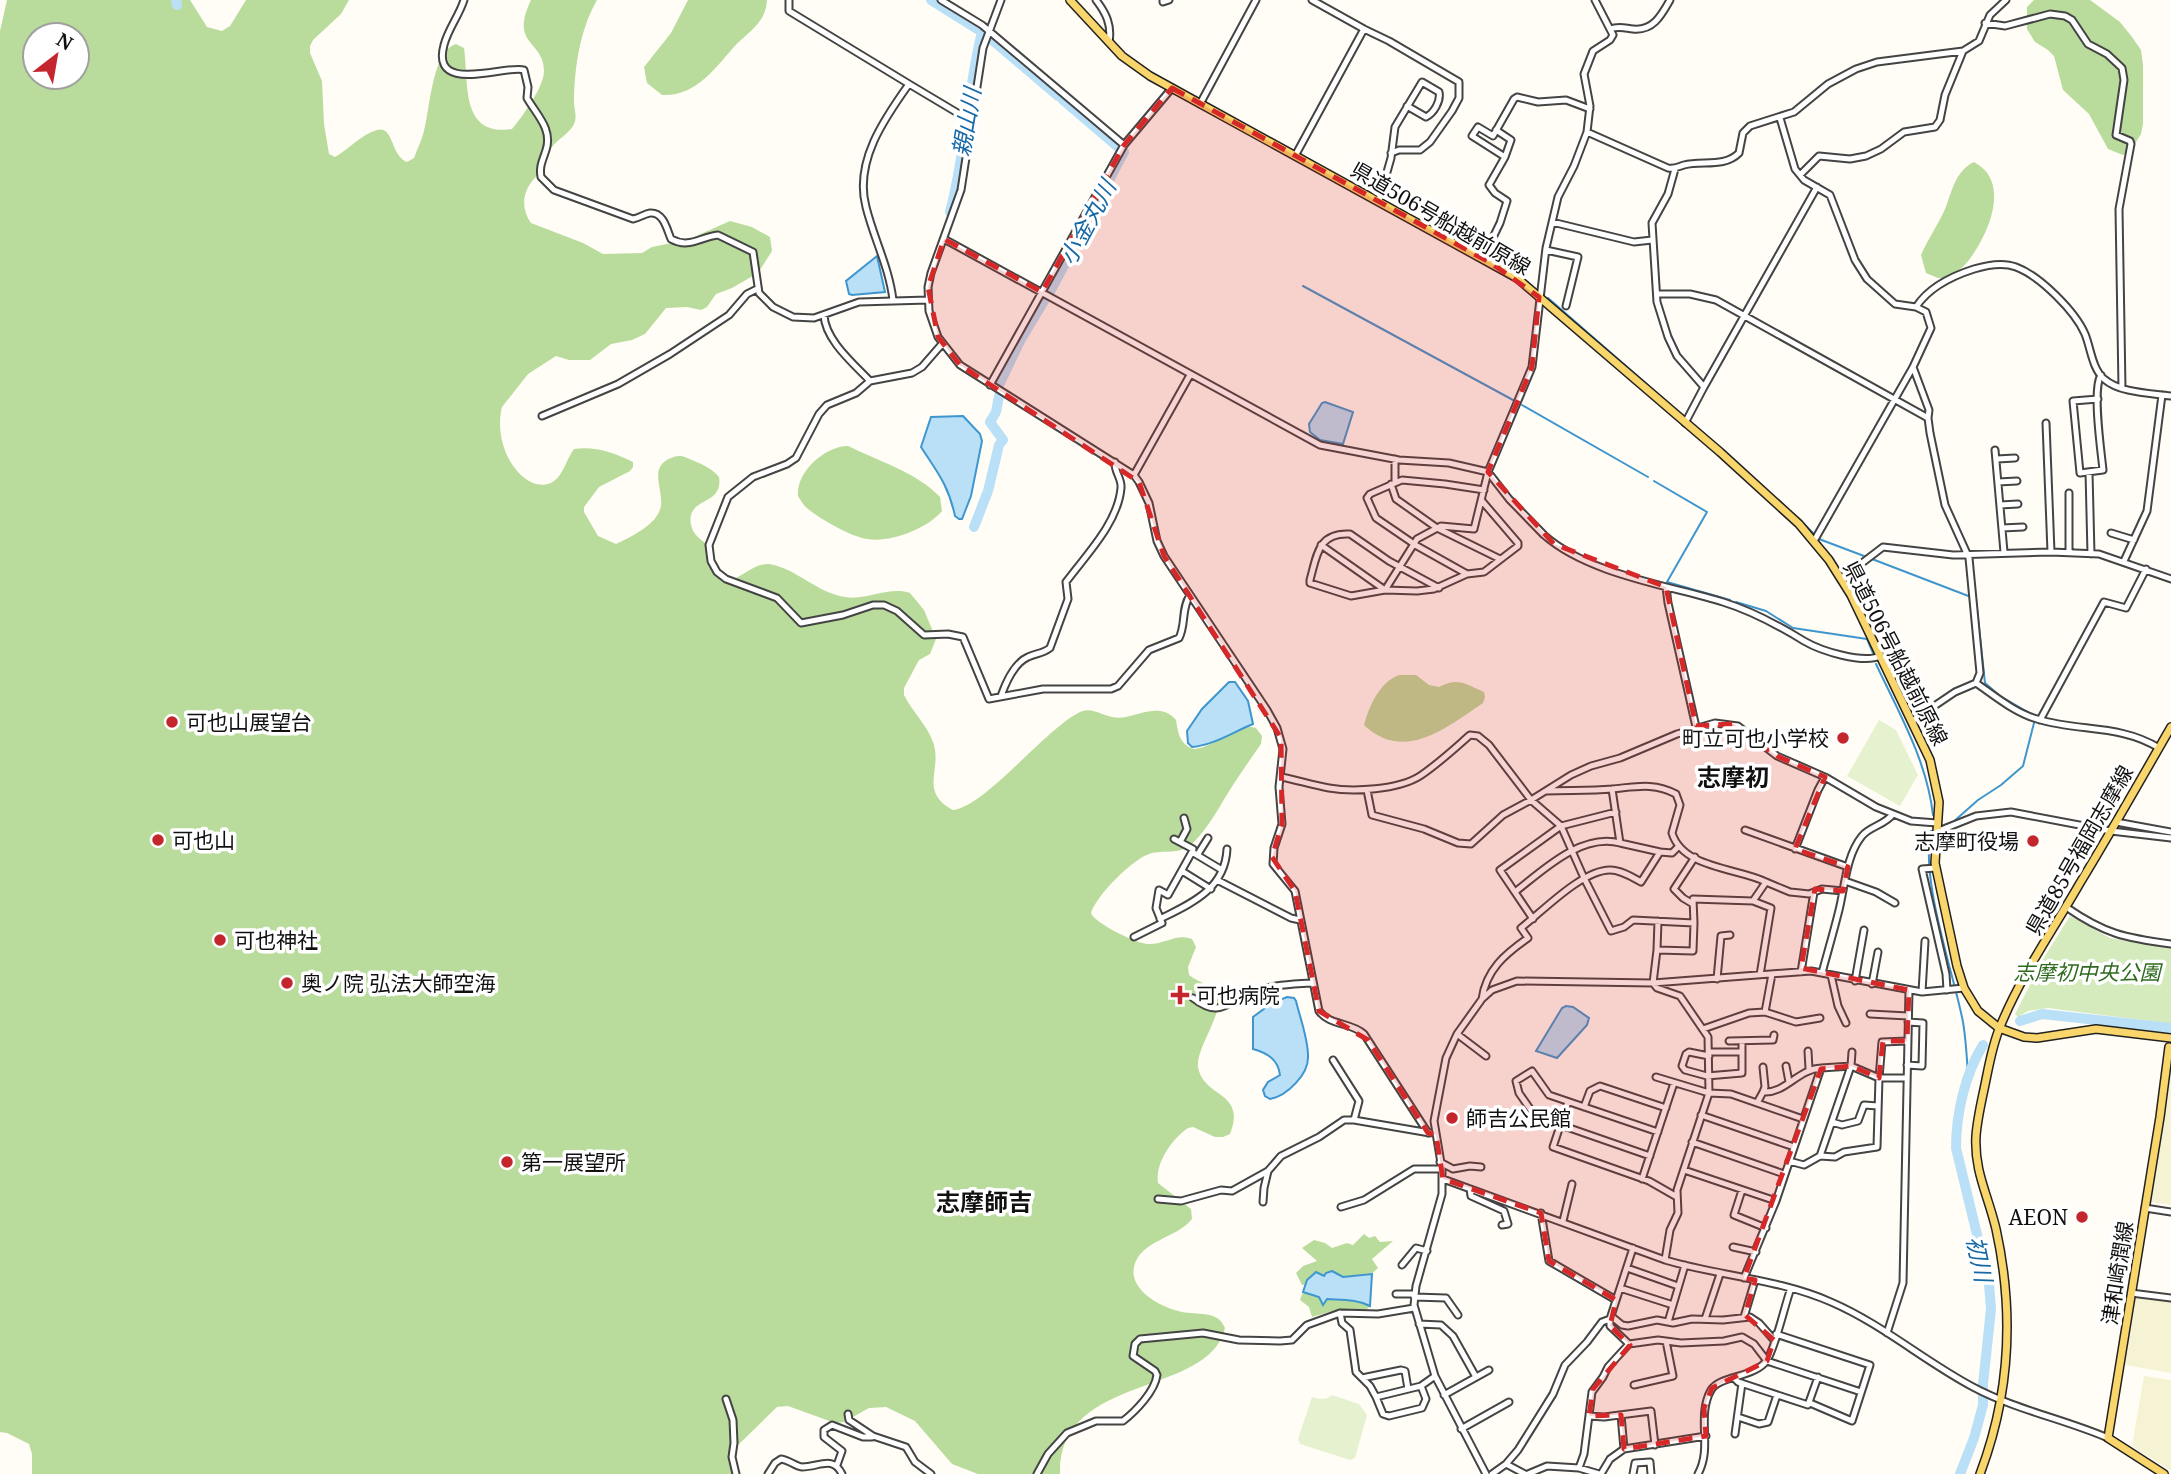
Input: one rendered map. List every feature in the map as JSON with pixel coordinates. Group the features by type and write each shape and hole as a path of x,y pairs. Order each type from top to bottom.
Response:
{"main road":[{"name":"県道506号船越前原線","path":"1070,0 1135,66 1517,278 1816,538 1841,579 1880,656 1912,721 1935,777 1939,802 1936,868 1949,931 1964,988 1978,1011 2000,1028"},
{"name":"県道85号福岡志摩線","path":"2000,1028 2033,963 2171,727"},
{"path":"1980,1474 1990,1445 2007,1339 2007,1305 1995,1226 1979,1175 1976,1154 1979,1113 2000,1028 2024,1037 2037,1038 2095,1029 2171,1040"},
{"name":"津和崎潤線","path":"2108,1438 2171,1040"},
{"path":"2108,1438 2164,1474"}],"street":[{"path":"464,0 444,45 443,58 447,67 466,75 524,70 527,74 527,98 541,116 548,141 540,170 545,184 554,190 633,219 649,213 657,215 666,225 671,239 678,243 693,243 718,235 747,248 753,252 757,289 761,296 781,313 802,318 824,315 859,302 928,300"},
{"path":"789,0 789,11 968,120"},
{"path":"942,0 982,25 1124,145"},
{"path":"1001,0 983,48 968,120 961,190 931,273 928,300 933,323 942,344 960,365 1115,462 1139,482 1149,503 1157,541 1164,556 1277,728 1283,749 1279,787 1282,824 1274,848 1273,864 1294,891 1312,983 1322,1015 1329,1020 1354,1027 1364,1034 1428,1133"},
{"path":"1096,0 1106,14 1110,29 1109,42"},
{"path":"1163,0 1169,0"},
{"path":"1200,104 1256,0"},
{"path":"1312,0 1459,82 1459,98 1430,142 1420,150 1399,150 1391,153"},
{"path":"1385,590 1413,543 1423,534 1449,526 1474,529 1488,472 1532,366 1539,297 1552,222 1558,197 1587,132 1590,95 1584,74 1593,51 1611,40 1613,35 1595,0"},
{"path":"1610,29 1647,28 1661,16 1670,0"},
{"path":"1587,132 1660,165 1675,169 1685,164 1713,163 1735,157 1739,153 1746,129 1794,112 1828,84 1856,69 1887,60 1963,51 1979,41 1985,23 2006,0"},
{"path":"1985,23 2005,26 2041,16 2065,16 2077,25 2088,44 2113,57 2122,68 2124,80 2116,135 2127,139 2131,144 2119,209 2122,388"},
{"path":"1295,156 1364,29"},
{"path":"1800,175 1819,156 1850,159 1866,156 1881,149 1900,133 1935,127 1940,120 1945,95 1963,51"},
{"path":"1379,200 1395,127 1407,106 1422,82 1439,92 1440,98 1431,115 1426,117 1407,106"},
{"path":"893,300 884,259 863,190 873,139 909,84"},
{"path":"990,385 1124,145 1171,88"},
{"path":"1506,158 1472,136 1478,127 1493,136 1517,97 1538,102 1566,100 1590,109"},
{"path":"1780,118 1792,161 1800,175 1830,195 1855,260 1867,279 1895,304 1916,307 1926,312 1931,328 1913,367 1816,538"},
{"path":"1483,258 1507,201 1489,185 1506,158 1511,140 1496,130"},
{"path":"1675,169 1668,194 1652,223 1657,294 1660,316 1677,356 1704,387"},
{"path":"1685,423 1817,187"},
{"path":"1552,222 1634,242 1652,240"},
{"path":"944,239 1320,445 1395,459 1448,463 1488,472 1521,512 1554,544 1604,567 1749,611 1827,651 1873,659 1880,656"},
{"path":"1546,250 1578,257 1566,306"},
{"path":"1916,307 1921,299 1953,276 1991,264 2013,266 2047,288 2069,312 2083,331 2101,375 2116,387 2171,396"},
{"path":"542,416 591,397 647,368 729,315 747,295 757,289"},
{"path":"1657,294 1707,297 1928,418"},
{"path":"824,315 830,335 870,381"},
{"path":"942,344 922,367 912,373 870,381 856,393 827,405 819,414 796,458 753,477 728,497 709,545 717,572 726,579 777,598 801,623 843,615 873,605 884,605 897,611 924,635 948,634 963,637 989,699 1042,689 1111,689 1118,686 1149,650 1179,638 1182,633 1184,607 1190,595"},
{"path":"1912,721 1955,692 1976,683 1980,673 1968,555 1945,505 1928,418 1929,410 1913,367"},
{"path":"1133,475 1190,375"},
{"path":"2098,399 2073,401 2080,473 2103,470 2098,399 2096,382 2101,375"},
{"path":"2124,561 2149,501 2162,395"},
{"path":"2046,423 2050,552"},
{"path":"1995,450 2004,552"},
{"path":"1997,459 2015,457"},
{"path":"1395,459 1393,483 1396,499 1437,528 1500,559"},
{"path":"1001,696 1011,672 1027,657 1044,653 1050,648 1068,598 1066,582 1105,530 1117,506 1121,481 1114,468 1115,462"},
{"path":"2089,472 2091,554"},
{"path":"1467,574 1376,518 1367,498 1370,494 1402,480 1484,490"},
{"path":"1998,482 2017,481"},
{"path":"2069,493 2069,552"},
{"path":"1439,588 1400,568 1350,534 1333,534 1321,545 1310,583 1351,596 1385,590 1418,591 1439,588 1467,574 1484,572 1518,543 1482,501"},
{"path":"2000,505 2018,505"},
{"path":"2001,528 2023,527"},
{"path":"2110,533 2134,540"},
{"path":"1321,545 1385,590"},
{"path":"1841,579 1883,547 1968,555 2004,552 2091,554 2124,561 2171,579"},
{"path":"2040,720 2104,602 2126,608 2146,569"},
{"path":"1666,587 1696,727"},
{"path":"1976,683 2009,706 2040,720 2128,733 2159,748"},
{"path":"1367,790 1372,815 1424,829 1465,845 1474,843 1500,817 1581,770 1620,758 1696,727 1715,723 1734,724 1777,755 1825,777 1876,807 1912,821 1937,823"},
{"path":"1280,777 1333,789 1367,790 1401,783 1419,776 1473,734 1482,738 1494,750 1531,800 1561,825 1611,931 1624,927 1633,919 1694,923"},
{"path":"1795,849 1825,777"},
{"path":"1546,791 1658,786 1676,794 1680,805 1672,833 1678,846 1695,857 1720,869 1754,876 1790,892 1808,894 1822,889 1843,891"},
{"path":"1612,789 1620,843"},
{"path":"1533,919 1500,870 1561,825 1616,813"},
{"path":"1936,832 1976,816 2024,813 2111,831 2171,838"},
{"path":"1822,973 1848,867 1862,836 1888,821 1894,814"},
{"path":"1184,818 1187,829 1177,840 1222,870"},
{"path":"2116,822 2171,832"},
{"path":"1745,830 1848,867"},
{"path":"1134,937 1162,923 1156,908 1159,890 1168,895 1182,871 1208,838"},
{"path":"1515,892 1573,849 1610,840 1660,852 1672,853 1678,846"},
{"path":"1160,919 1211,889 1222,870 1227,849"},
{"path":"1482,999 1487,980 1496,964 1528,938 1521,928 1584,878 1610,870 1625,873 1642,882 1660,852"},
{"path":"1693,904 1674,889 1695,857"},
{"path":"1936,868 1922,869 1948,990"},
{"path":"1182,871 1211,889"},
{"path":"1217,880 1291,918 1300,920"},
{"path":"1753,901 1766,881"},
{"path":"1845,881 1876,892 1895,903"},
{"path":"1801,972 1814,892"},
{"path":"1657,950 1693,951 1693,899 1753,901 1772,908 1760,975"},
{"path":"2066,907 2122,937 2171,944"},
{"path":"1658,921 1653,983 1657,988 1680,996 1708,1037 1710,1054 1707,1076 1709,1093 1676,1197 1678,1213 1670,1230 1665,1260"},
{"path":"1855,981 1864,930"},
{"path":"1717,979 1721,936 1730,935"},
{"path":"1922,992 1925,941"},
{"path":"1872,984 1878,953"},
{"path":"1486,1474 1444,1395 1414,1308 1414,1295 1440,1204 1443,1179 1434,1121 1440,1085 1446,1058 1457,1034 1482,999 1492,990 1517,981 1653,983 1801,972 1822,973 1922,992 1964,988"},
{"path":"1765,1012 1772,974"},
{"path":"1831,975 1838,1006 1846,1023"},
{"path":"1193,999 1208,1009 1219,1009 1252,992 1276,986 1312,983"},
{"path":"1887,1333 1903,1283 1909,990"},
{"path":"1703,1029 1749,1013 1765,1012 1801,1023 1820,1018"},
{"path":"1870,1014 1923,1023 1922,1066 1907,1065"},
{"path":"1457,1034 1486,1056"},
{"path":"1729,1041 1773,1040 1774,1035"},
{"path":"1742,1041 1742,1052 1742,1073 1707,1076 1685,1070 1682,1066 1689,1052 1742,1052"},
{"path":"1789,1161 1804,1165 1820,1156 1835,1157 1844,1152 1877,1147 1882,1042 1907,1041"},
{"path":"1808,1051 1809,1069"},
{"path":"1820,1156 1851,1066 1853,1052"},
{"path":"1333,1060 1359,1101 1354,1120"},
{"path":"1786,1066 1789,1082"},
{"path":"1763,1092 1774,1092 1809,1069 1851,1066 1879,1078 1906,1078"},
{"path":"1757,1103 1765,1087 1763,1067"},
{"path":"1744,1278 1776,1201 1821,1068"},
{"path":"1650,1156 1535,1116 1519,1093 1516,1081 1532,1071 1549,1095 1658,1132"},
{"path":"1657,1077 1709,1093 1731,1094 1803,1119"},
{"path":"1642,1179 1674,1083"},
{"path":"1584,1107 1590,1091 1600,1086 1666,1108"},
{"path":"1568,1101 1553,1147 1642,1179 1676,1197"},
{"path":"1832,1122 1842,1125 1858,1121 1864,1105 1878,1106"},
{"path":"1701,1115 1794,1147"},
{"path":"1523,1123 1535,1116"},
{"path":"1158,1199 1181,1201 1221,1190 1232,1191 1268,1171 1281,1156 1319,1138 1344,1120 1436,1135"},
{"path":"1692,1142 1784,1174"},
{"path":"1440,1162 1453,1169 1481,1167"},
{"path":"1341,1208 1364,1200 1414,1169 1442,1169"},
{"path":"1684,1170 1776,1201"},
{"path":"1263,1202 1268,1171"},
{"path":"1443,1179 1665,1260 1791,1288 1830,1301 1887,1333 1972,1387 1997,1399 2108,1438"},
{"path":"1563,1222 1572,1184"},
{"path":"1471,1189 1471,1196 1504,1211 1508,1224 1502,1225"},
{"path":"1742,1190 1734,1215 1766,1228"},
{"path":"2145,1208 2171,1212"},
{"path":"1541,1213 1549,1261 1616,1300"},
{"path":"1733,1247 1756,1252"},
{"path":"1402,1265 1416,1248 1427,1251"},
{"path":"1633,1248 1610,1317 1610,1326 1629,1343 1724,1341 1742,1337 1754,1343 1767,1361 1861,1392"},
{"path":"1668,1322 1685,1265"},
{"path":"1626,1268 1678,1286"},
{"path":"1705,1319 1720,1274"},
{"path":"1744,1317 1755,1280"},
{"path":"1620,1288 1672,1305"},
{"path":"1698,1474 1704,1461 1704,1408 1712,1388 1716,1384 1751,1372 1767,1361 1791,1288"},
{"path":"2131,1293 2171,1298"},
{"path":"1396,1294 1447,1298 1458,1315"},
{"path":"1037,1474 1048,1454 1067,1433 1096,1421 1123,1421 1139,1405 1154,1385 1157,1375 1133,1356 1135,1344 1140,1339 1203,1333 1239,1340 1293,1340 1307,1325 1340,1313 1378,1314 1414,1308"},
{"path":"1340,1313 1342,1323 1350,1330 1356,1372 1370,1386 1383,1414 1389,1416 1422,1408 1426,1399 1421,1386"},
{"path":"1610,1317 1625,1326 1657,1320 1668,1322 1754,1318 1775,1337 1870,1365 1852,1421 1810,1403 1808,1405 1777,1395 1734,1378"},
{"path":"1492,1474 1506,1464 1518,1450 1542,1412 1565,1365 1602,1322 1610,1317"},
{"path":"1419,1324 1441,1325 1452,1336 1476,1377"},
{"path":"1634,1385 1673,1376 1666,1341"},
{"path":"1579,1468 1584,1454 1593,1389 1629,1343"},
{"path":"1362,1378 1401,1370 1405,1371 1408,1389"},
{"path":"1444,1395 1489,1370"},
{"path":"1376,1397 1421,1386 1436,1376"},
{"path":"1810,1403 1818,1377"},
{"path":"1735,1434 1742,1383"},
{"path":"1738,1417 1759,1424 1768,1422 1777,1395"},
{"path":"726,1399 733,1420 732,1457 736,1474"},
{"path":"1461,1429 1509,1402"},
{"path":"1416,1409 1418,1419"},
{"path":"1589,1416 1651,1411 1655,1445"},
{"path":"848,1414 849,1420 873,1436 906,1447 915,1462 931,1474"},
{"path":"1621,1415 1624,1449"},
{"path":"837,1465 843,1453 824,1437 827,1427 832,1425 863,1437 873,1436"},
{"path":"1506,1464 1527,1474 1547,1466 1579,1468 1600,1474 1610,1459 1624,1449 1706,1436"},
{"path":"768,1474 781,1459 799,1467 827,1462 837,1465 842,1474"},
{"path":"1633,1474 1635,1463 1650,1462 1651,1474"}],"highlighted area":[{"path":"1172,88 1491,263 1539,297 1532,367 1488,472 1554,544 1666,587 1696,726 1734,724 1777,756 1825,777 1795,849 1848,867 1843,891 1815,889 1801,968 1909,990 1907,1041 1883,1041 1879,1078 1851,1066 1821,1069 1744,1278 1755,1280 1745,1315 1774,1340 1767,1361 1712,1388 1704,1408 1706,1436 1624,1449 1621,1415 1589,1416 1593,1389 1630,1345 1610,1326 1616,1300 1549,1261 1541,1213 1443,1179 1436,1135 1428,1133 1368,1040 1319,1011 1295,891 1272,857 1282,824 1281,738 1164,556 1139,482 960,365 938,337 928,287 944,239 1042,292 1124,145"}],"shaded area":[{"path":"2171,1075 2171,1205 2151,1202"},
{"path":"2136,1296 2171,1302 2171,1373 2125,1365"},
{"path":"2144,1376 2171,1380 2171,1471 2132,1446"}],"green space":[{"path":"7,0 190,0 207,27 222,31 230,26 246,0 349,0 341,14 310,46 310,53 322,81 324,124 329,154 335,157 366,135 382,130 407,162 414,158 422,138 433,82 448,49 456,44 464,48 470,105 475,116 483,125 495,129 512,129 532,102 543,78 543,61 525,35 525,15 531,0 597,0 586,23 577,60 574,124 550,149 544,166 525,195 524,206 531,223 583,243 603,254 642,253 652,247 687,240 730,221 752,227 770,237 772,251 758,273 716,294 707,307 701,310 687,307 666,308 645,334 611,344 590,360 569,360 556,356 528,374 502,407 500,418 505,451 516,470 533,483 549,484 560,475 574,449 582,448 605,451 633,462 630,471 599,487 584,507 584,512 598,536 616,544 640,531 656,517 661,505 659,468 671,458 685,457 709,468 719,477 719,487 715,494 697,506 690,518 693,531 707,546 716,572 724,583 757,566 769,564 788,570 835,595 853,598 894,591 910,593 924,610 936,639 930,654 919,660 904,688 904,695 933,742 934,787 937,795 953,810 966,806 981,796 1050,734 1085,710 1119,718 1152,711 1165,712 1176,720 1183,741 1194,749 1249,727 1256,728 1262,736 1261,744 1210,822 1193,843 1178,851 1144,856 1126,869 1108,888 1091,913 1107,927 1143,943 1154,944 1181,937 1192,939 1196,947 1188,967 1189,975 1220,995 1216,1015 1200,1052 1198,1067 1202,1077 1229,1102 1233,1110 1234,1120 1230,1134 1215,1137 1193,1127 1188,1128 1171,1145 1159,1168 1158,1183 1191,1209 1192,1219 1143,1251 1134,1267 1134,1276 1142,1291 1165,1307 1212,1316 1222,1322 1225,1328 1213,1350 1192,1366 1107,1401 1083,1418 1066,1441 1060,1474 978,1474 952,1464 915,1421 886,1407 869,1408 844,1422 835,1423 788,1406 777,1407 738,1445 732,1455 736,1474 32,1474 29,1444 0,1432 0,31"},
{"path":"688,0 767,0 759,22 711,73 684,92 662,95 647,83 644,67 671,33"},
{"path":"2034,0 2090,0 2120,22 2141,50 2143,124 2141,134 2129,153 2123,155 2108,149 2089,114 2063,90 2054,56 2035,42 2027,29 2027,7"},
{"path":"1974,162 1985,171 1992,182 1993,209 1989,223 1967,263 1948,278 1938,278 1926,273 1921,255 1958,176"},
{"path":"848,446 931,488 940,497 942,511 918,529 897,537 876,540 853,535 813,513 798,496 802,478 822,455 830,450"},
{"path":"1399,675 1416,675 1429,685 1439,687 1451,682 1462,683 1484,692 1485,697 1483,703 1440,731 1425,738 1394,741 1379,736 1364,725 1376,695 1386,683"},
{"path":"1879,720 1896,730 1918,775 1900,806 1847,776"},
{"name":"志摩初中央公園","path":"2070,916 2110,938 2171,948 2171,1026 2048,1008 2028,1011 2018,1017 2015,1014 2045,956"},
{"path":"1364,1234 1369,1238 1375,1236 1380,1242 1393,1241 1372,1259 1378,1268 1368,1277 1302,1285 1296,1273 1303,1266 1317,1261 1302,1248 1314,1240 1332,1248 1347,1243 1353,1245"},
{"path":"1306,1292 1360,1301 1371,1306 1363,1312 1336,1310 1312,1317 1309,1307 1300,1300"},
{"path":"1332,1395 1359,1404 1367,1415 1355,1458 1350,1460 1300,1444 1298,1439 1312,1397 1325,1399"}],"water":[{"path":"877,256 885,292 849,294 846,281"},
{"path":"1325,402 1353,412 1343,444 1320,440 1310,432 1309,424"},
{"path":"963,416 980,434 982,441 971,496 962,519 959,519 955,516 941,479 921,447 931,417"},
{"path":"1229,682 1235,682 1248,701 1253,724 1216,741 1192,747 1188,743 1187,731 1202,709"},
{"path":"1287,997 1296,1001 1307,1042 1307,1063 1301,1077 1290,1089 1270,1099 1265,1096 1263,1090 1268,1082 1280,1075 1271,1058 1253,1049 1253,1017 1272,1003"},
{"path":"1573,1007 1589,1018 1587,1025 1557,1058 1536,1051 1562,1008"},
{"path":"1332,1271 1343,1277 1372,1274 1370,1306 1354,1301 1327,1299 1323,1305 1319,1297 1303,1292 1307,1280 1316,1272 1324,1276"}],"waterway":[{"path":"176,0 177,5"},
{"name":"親山川","path":"931,0 982,32 950,212"},
{"name":"小金丸川","path":"991,39 1058,96"},
{"name":"小金丸川","path":"1063,100 1118,147"},
{"name":"小金丸川","path":"1050,292 1124,152"},
{"path":"1303,286 1513,400"},
{"path":"1548,298 1682,415"},
{"name":"小金丸川","path":"999,385 1020,341 1044,301"},
{"name":"小金丸川","path":"974,527 988,491 999,445 1003,440 990,422 996,412 999,396"},
{"path":"1522,405 1648,477"},
{"path":"1654,481 1707,512 1667,582 1730,600"},
{"path":"1804,524 1815,535"},
{"path":"1819,539 1864,556"},
{"path":"1872,559 1971,597"},
{"path":"1976,599 1985,683 2000,696 2033,715"},
{"path":"1736,602 1766,611 1793,628 1867,639 1873,653"},
{"path":"1876,664 1918,756 1933,815"},
{"path":"1952,823 2023,766 2034,723"},
{"path":"1931,831 1930,874 1939,925 1963,1022 1968,1076"},
{"name":"初川","path":"2020,1021 2042,1014 2171,1028"},
{"name":"初川","path":"1960,1474 1983,1405 1991,1309 1989,1284 1956,1148 1963,1095 1971,1069 1983,1045"}],"place":[{"name":"可也山展望台","path":"172,722"},
{"name":"町立可也小学校","path":"1843,738"},
{"name":"可也山","path":"158,840"},
{"name":"志摩町役場","path":"2033,841"},
{"name":"可也神社","path":"220,940"},
{"name":"奥ノ院 弘法大師空海","path":"287,983"},
{"name":"可也病院","path":"1180,995"},
{"name":"師吉公民館","path":"1452,1118"},
{"name":"第一展望所","path":"507,1162"},
{"name":"AEON","path":"2082,1217"}],"district":[{"name":"志摩初","path":"1733,776"},
{"name":"志摩師吉","path":"984,1201"}]}
